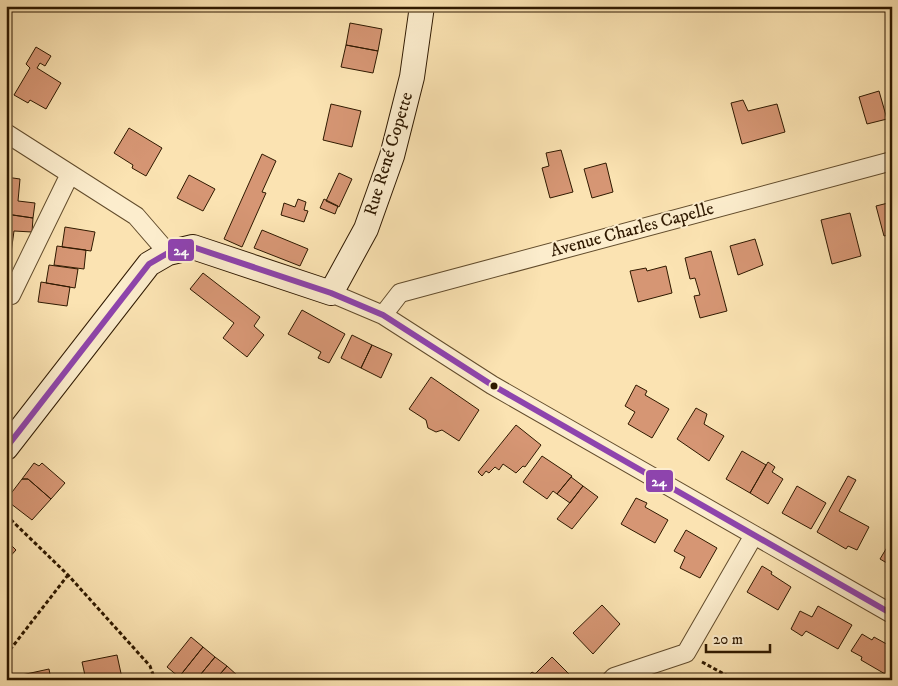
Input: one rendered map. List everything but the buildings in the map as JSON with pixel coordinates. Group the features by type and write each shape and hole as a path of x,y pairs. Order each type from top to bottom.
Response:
{"street":[{"name":"Rue René Copette","path":"331,294 366,229 392,156 412,77 422,6"},
{"path":"6,133 136,216 168,253"},
{"name":"Avenue Charles Capelle","path":"383,315 400,293 892,161"},
{"path":"6,295 11,295 70,174"},
{"path":"7,446 149,264 168,253 193,247 331,294 383,315 492,385 892,614"},
{"path":"611,680 614,677 686,653 754,535"}],"path":[{"path":"6,515 68,575 150,666 154,680"},
{"path":"6,655 68,575"},
{"path":"686,653 735,680"}],"transit line":[{"name":"24","path":"6,448 149,264 168,253 193,247 331,293 383,315 492,385 892,614"}]}
